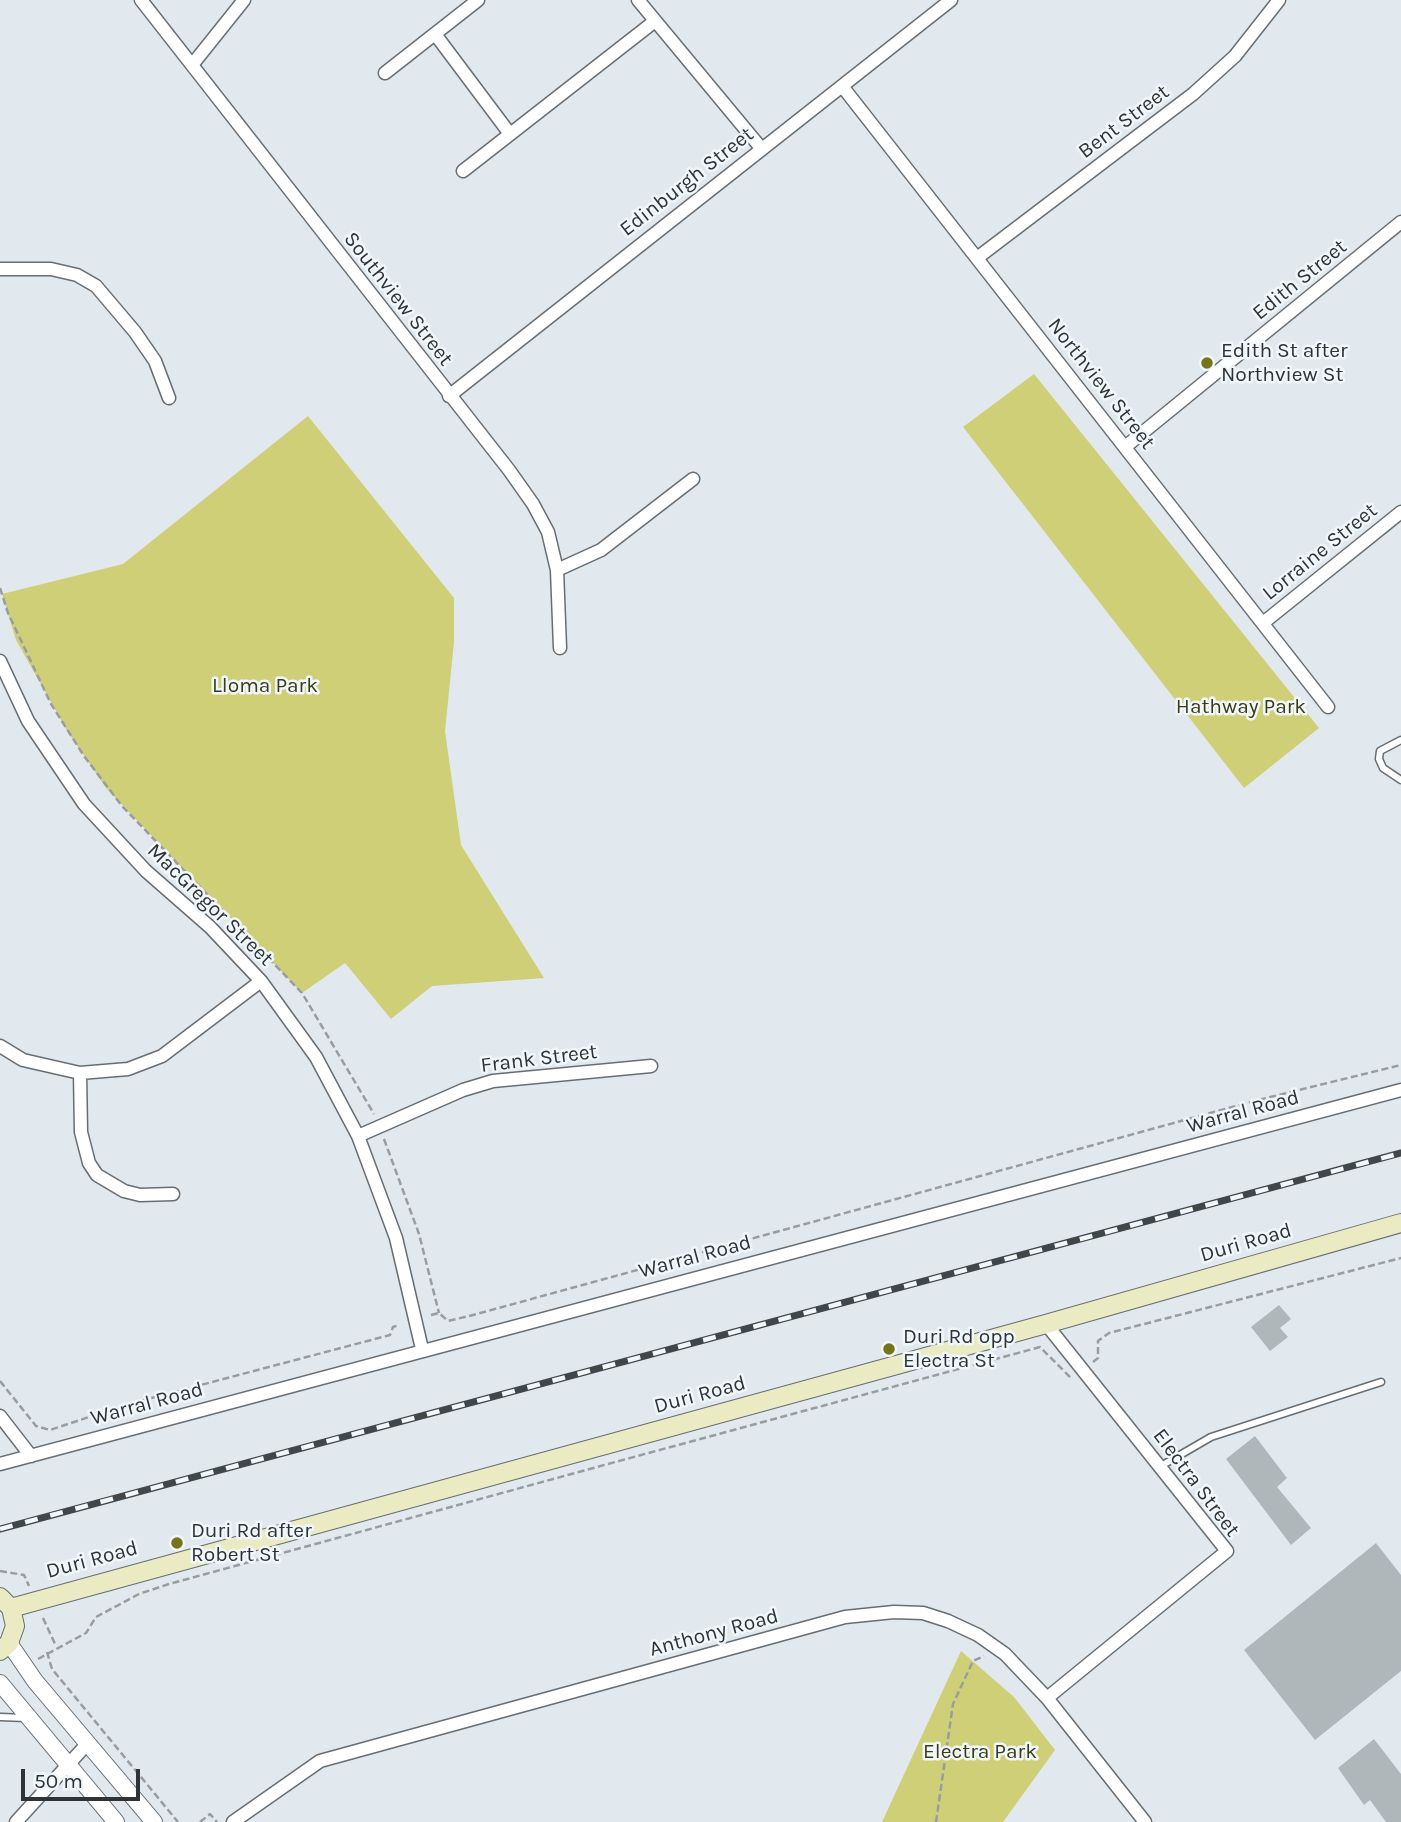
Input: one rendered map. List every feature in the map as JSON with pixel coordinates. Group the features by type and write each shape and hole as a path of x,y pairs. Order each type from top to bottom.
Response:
{"main road":[{"name":"Duri Road","path":"6,1602 1046,1324 1401,1223"},
{"path":"4,1647 15,1626 6,1602"}],"street":[{"name":"Southview Street","path":"141,0 533,504 548,532 557,570 560,648"},
{"path":"192,65 244,0"},
{"path":"384,74 478,0"},
{"path":"638,0 761,148"},
{"name":"Edinburgh Street","path":"449,396 951,0"},
{"name":"Bent Street","path":"977,258 1193,94 1235,56 1279,0"},
{"path":"463,170 655,21"},
{"path":"435,34 510,134"},
{"name":"Northview Street","path":"842,86 1328,707"},
{"name":"Edith Street","path":"1125,447 1401,222"},
{"path":"0,269 51,269 77,275 96,286 129,324 155,361 169,398"},
{"path":"557,570 601,550 693,479"},
{"name":"Lorraine Street","path":"1263,623 1401,512"},
{"name":"MacGregor Street","path":"0,661 28,721 84,804 146,871 210,927 261,981 316,1057 358,1136 396,1238 422,1349"},
{"path":"0,1046 23,1060 80,1073 128,1069 162,1056 261,981"},
{"name":"Frank Street","path":"358,1136 493,1081 650,1066"},
{"path":"80,1073 81,1132 89,1163 97,1175 124,1191 140,1195 173,1194"},
{"name":"Warral Road","path":"0,1465 422,1349 1401,1090"},
{"name":"Electra Street","path":"1046,1324 1227,1552 1047,1698"},
{"path":"0,1416 31,1455"},
{"name":"Anthony Road","path":"233,1822 320,1761 845,1617 894,1612 923,1613 978,1634 1000,1650 1047,1698 1145,1822"},
{"path":"4,1647 154,1822"},
{"path":"0,1683 116,1822"},
{"path":"16,1822 87,1744"}],"lane":[{"path":"1401,740 1380,751 1379,759 1383,768 1401,780"},
{"path":"1161,1466 1211,1437 1381,1382"},
{"path":"0,1717 31,1718"}],"path":[{"path":"431,1315 439,1313 448,1321 473,1315 1254,1101 1401,1065"},
{"path":"35,1681 32,1663 47,1652 86,1633 96,1617 159,1587 1040,1347 1072,1380 1098,1358 1098,1341 1110,1333 1401,1258"},
{"path":"0,1381 36,1426 50,1430 125,1405 390,1335 393,1326 399,1325"},
{"path":"936,1822 953,1704 972,1661 1000,1650"},
{"path":"47,1652 52,1669 178,1822"},
{"path":"200,1822 210,1814 217,1822"}],"green space":[{"name":"Hathway Park","path":"1034,374 1319,728 1244,788 963,427"},
{"name":"Lloma Park","path":"308,416 454,598 454,642 445,731 461,845 544,978 432,986 391,1019 345,963 302,993 106,788 66,729 16,640 2,594 123,564"},
{"name":"Electra Park","path":"961,1651 1014,1697 1055,1750 1003,1822 882,1822"}],"building":[{"path":"1279,1305 1291,1319 1280,1328 1288,1337 1270,1351 1251,1327"},
{"path":"1255,1436 1287,1478 1277,1487 1311,1528 1291,1545 1226,1459"},
{"path":"1376,1543 1401,1575 1401,1671 1315,1740 1244,1650"},
{"path":"1374,1739 1401,1774 1401,1822 1386,1822 1370,1800 1364,1805 1338,1768"}],"railway":[{"path":"0,1529 1401,1153"}],"place":[{"name":"Edith St after Northview St","path":"1207,363"},
{"name":"Duri Rd opp Electra St","path":"889,1349"},
{"name":"Duri Rd after Robert St","path":"177,1543"}]}
